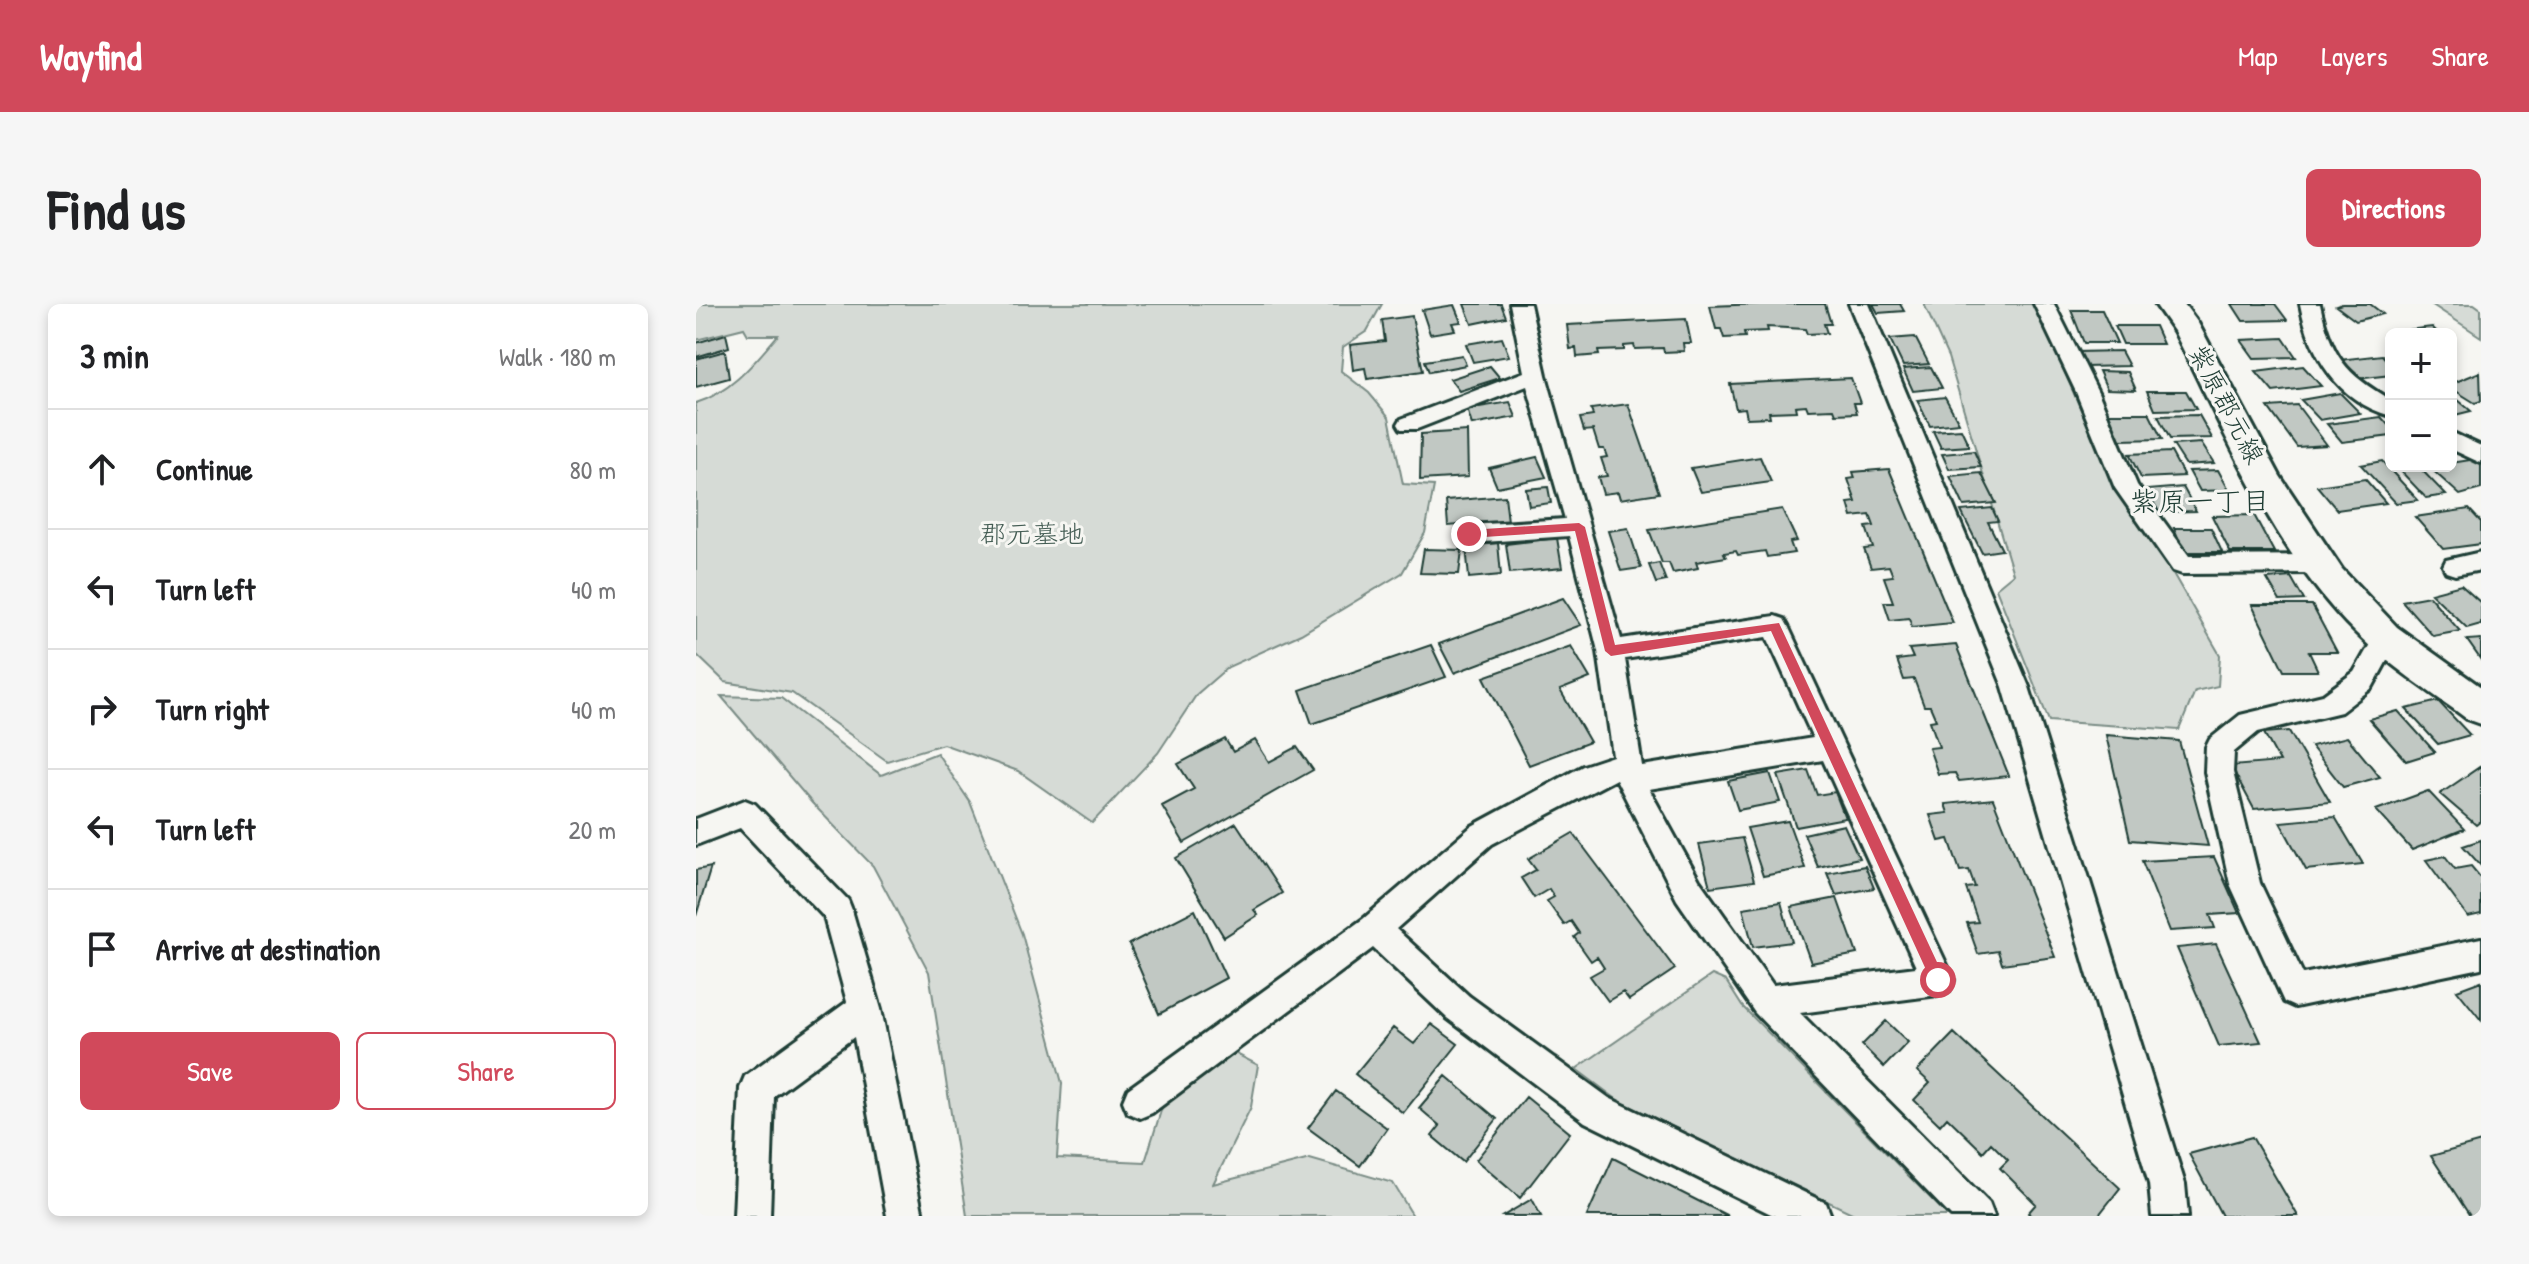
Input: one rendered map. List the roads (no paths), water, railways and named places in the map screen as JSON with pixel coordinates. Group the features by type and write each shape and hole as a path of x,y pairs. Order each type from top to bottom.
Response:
{"street":[{"path":"1520,304 1535,375 1611,651 1628,772 1688,890 1766,1002 1976,1216"},
{"path":"1859,304 2016,687 2167,1184 2170,1216"},
{"path":"2044,304 2087,392 2127,488 2182,565 2317,564"},
{"name":"紫原郡元線","path":"2169,304 2188,329 2285,513 2317,564 2359,613 2481,708"},
{"path":"2310,304 2321,353 2351,387 2385,406"},
{"path":"1409,424 1535,375"},
{"path":"2457,443 2481,455"},
{"path":"1469,534 1579,527"},
{"path":"2455,566 2481,561"},
{"path":"1611,651 1775,626 1938,980 1766,1002"},
{"path":"2387,637 2363,680 2331,704 2250,723 2220,747 2219,772 2245,884 2295,991 2481,953"},
{"path":"1140,1101 1374,929 1482,835 1593,775 1831,747"},
{"path":"696,832 745,813 837,910 865,1009 905,1216"},
{"path":"1374,929 1458,1007 1597,1110 1813,1216"},
{"path":"752,1216 757,1088 865,1009"}],"district":[{"name":"紫原一丁目","path":"2200,501"}],"park label":[{"name":"郡元墓地","path":"1032,533"}]}
